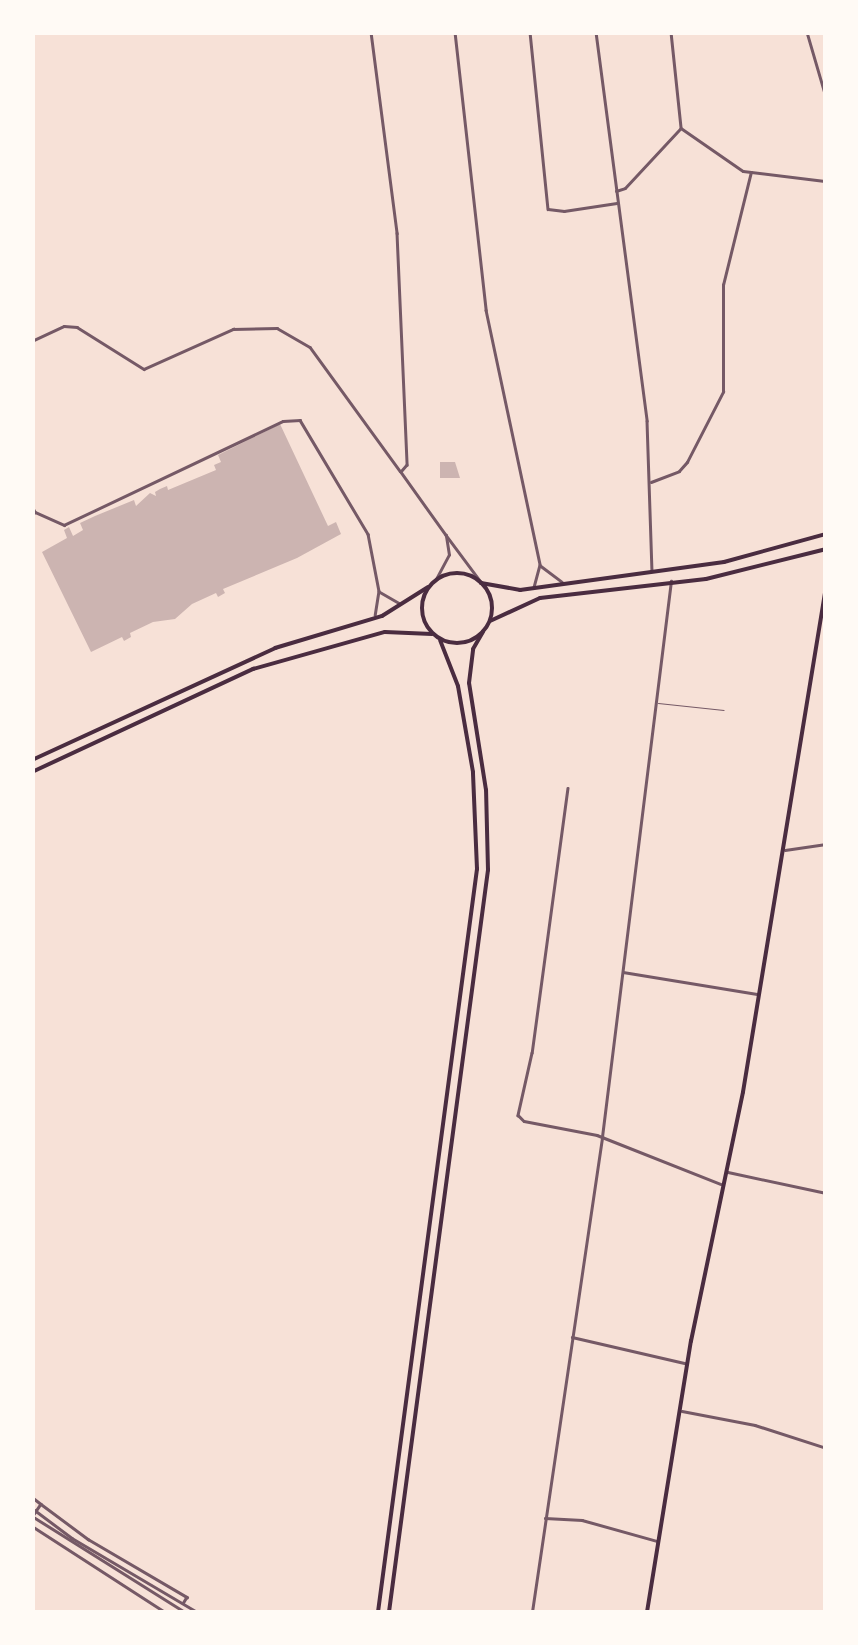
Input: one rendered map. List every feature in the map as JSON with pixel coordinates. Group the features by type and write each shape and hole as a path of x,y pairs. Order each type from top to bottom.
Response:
{"main road":[{"path":"32,760 275,648 373,619 408,603 436,579 460,573 510,590 534,588 745,558 826,534"},
{"path":"490,621 540,598 706,579 826,549"},
{"path":"389,1612 488,870 486,790 469,682 473,649 490,621 492,600 482,583"},
{"path":"428,587 422,616 432,634 440,640 463,644 483,632"},
{"path":"647,1612 686,1364 759,994 826,587"},
{"path":"32,772 253,668 385,632 432,634"},
{"path":"378,1612 477,868 474,772 458,686 440,640"}],"street":[{"path":"370,32 396,233 406,465 401,472"},
{"path":"455,32 486,310 540,564 534,588"},
{"path":"530,32 548,209 564,211 618,203"},
{"path":"596,32 646,409 652,571"},
{"path":"672,32 681,128 722,158 751,172 826,181"},
{"path":"807,32 826,96"},
{"path":"616,191 624,188 665,140 681,128"},
{"path":"650,483 680,471 723,392 723,285 751,172"},
{"path":"32,341 64,326 78,327 144,369 233,330 278,328 310,347 482,583"},
{"path":"32,506 35,512 64,524 283,420 300,420 368,534 379,591 373,619"},
{"path":"436,579 449,555 446,535"},
{"path":"540,564 563,582"},
{"path":"532,1612 602,1137 672,581"},
{"path":"379,591 394,602 408,603"},
{"path":"568,788 532,1054 518,1108 521,1119 602,1137 724,1185"},
{"path":"783,850 826,844"},
{"path":"622,972 759,994"},
{"path":"727,1171 826,1194"},
{"path":"572,1337 686,1364"},
{"path":"678,1410 756,1425 826,1448"},
{"path":"32,1497 42,1504 88,1538 187,1597 181,1612 33,1516 34,1509 42,1504"},
{"path":"34,1509 72,1538 197,1612"},
{"path":"545,1518 582,1520 659,1541"},
{"path":"32,1526 165,1612"}],"lane":[{"path":"658,702 724,710"}],"building":[{"path":"280,424 328,526 336,522 341,534 297,558 223,589 225,593 218,597 216,593 192,604 175,619 153,622 130,633 131,637 124,641 122,637 91,652 42,552 67,538 64,530 69,527 73,536 83,530 80,523 95,516 134,500 136,506 150,493 156,496 160,489 167,486 168,490 216,470 214,465 221,462 218,455"},
{"path":"440,462 455,462 460,478 440,478"}]}
